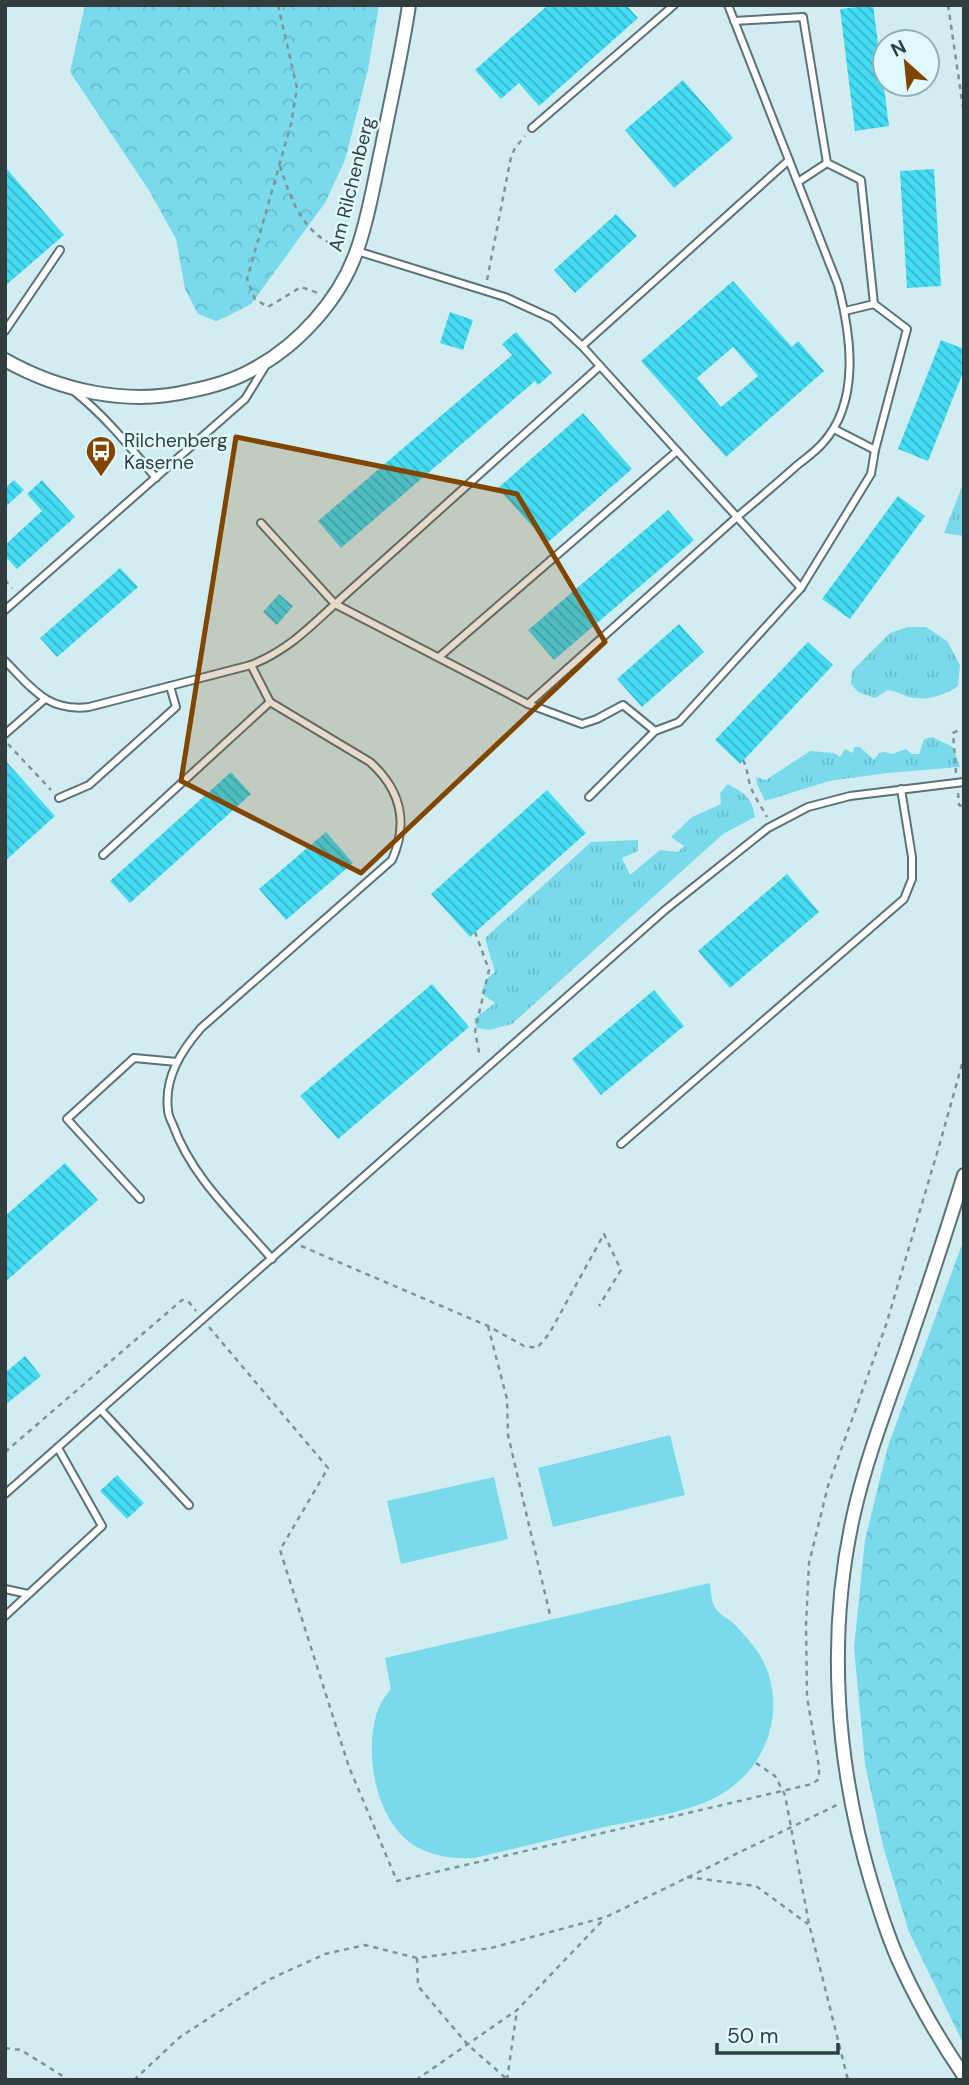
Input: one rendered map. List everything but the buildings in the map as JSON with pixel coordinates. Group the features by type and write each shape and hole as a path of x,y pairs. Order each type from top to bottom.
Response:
{"street":[{"name":"Am Rilchenberg","path":"5,360 45,379 100,394 121,397 173,395 227,381 249,372 269,360 304,330 331,298 357,251 396,78 409,5"},
{"path":"964,1175 879,1427 854,1514 840,1600 837,1656 842,1741 850,1801 865,1863 902,1969 926,2015 964,2076"}],"lane":[{"path":"532,128 674,5"},
{"path":"528,704 822,444 834,429 844,407 850,357 845,311 838,285 728,5"},
{"path":"734,21 803,17 827,163"},
{"path":"582,346 789,160"},
{"path":"798,182 827,163"},
{"path":"589,797 654,731 679,722 801,588 871,474 907,329 874,304 861,180 827,163"},
{"path":"5,331 60,250"},
{"path":"357,251 485,290 553,319 582,346 801,588"},
{"path":"845,311 874,304"},
{"path":"5,610 245,399 269,360"},
{"path":"5,661 45,699 58,706 81,708 251,665 283,650 600,366"},
{"path":"69,386 111,424 156,478"},
{"path":"834,429 875,450"},
{"path":"439,657 677,452"},
{"path":"261,523 334,604 528,704 582,724 623,705 654,731"},
{"path":"251,665 270,702 370,762 384,774 393,789 401,822 399,843 392,860 201,1028 187,1044 170,1076 167,1111 181,1147 198,1173 272,1259"},
{"path":"59,798 89,785 176,707 170,686"},
{"path":"5,734 45,699"},
{"path":"103,855 270,702"},
{"path":"5,1494 666,910 771,826 808,807 850,796 960,782"},
{"path":"621,1144 904,899 912,879 912,857 901,789"},
{"path":"140,1199 67,1119 134,1058 177,1062"},
{"path":"101,1410 189,1505"},
{"path":"5,1616 102,1526 58,1448"},
{"path":"5,1589 28,1594"}],"path":[{"path":"278,5 297,88 291,124 247,279 255,299 268,307 301,287 331,298"},
{"path":"948,5 964,114"},
{"path":"485,290 511,157 521,139 532,128"},
{"path":"280,165 291,199 303,221 332,245 357,251"},
{"path":"964,729 953,733 960,782 959,805 964,807"},
{"path":"5,741 59,798"},
{"path":"743,760 748,770 748,780 771,826"},
{"path":"475,932 489,970 475,1031 483,1073"},
{"path":"292,1242 488,1326 524,1346 537,1348 549,1334 604,1234 621,1270 599,1306"},
{"path":"5,1452 182,1300 188,1301 328,1468 280,1550 349,1768 397,1881 783,1792"},
{"path":"488,1326 507,1399 508,1435 550,1615"},
{"path":"756,1763 775,1776 783,1792 809,1924 848,2080"},
{"path":"134,2080 180,2037 268,1980 325,1954 365,1945 417,1958 491,1948 606,1917 833,1806 850,1801"},
{"path":"687,1877 756,1886 809,1924"},
{"path":"416,2080 517,2010 606,1917"},
{"path":"417,1958 418,1986 468,2045 507,2079"},
{"path":"507,2079 517,2010"},
{"path":"5,2048 21,2050 69,2080"}],"highlighted area":[{"path":"236,437 517,494 605,642 361,873 181,781"}],"green space":[{"path":"85,5 379,5 368,70 345,160 325,203 251,304 228,316 216,321 198,314 185,289 176,239 150,192 70,72"},
{"path":"964,481 964,536 944,533"},
{"path":"908,627 926,627 947,641 960,665 958,686 926,698 912,698 888,690 875,698 858,692 851,684 852,671 890,633"},
{"path":"932,737 953,747 960,767 829,781 765,801 757,784 756,777 766,780 810,751 834,753 840,757 845,749 853,753 854,747 860,747 874,760 879,753 892,754 906,749 912,754 919,754 924,739"},
{"path":"728,784 747,797 755,817 723,834 512,1024 489,1030 477,1028 474,1019 495,1003 481,993 487,979 495,972 485,938 591,842 638,840 638,851 622,858 630,875 660,850 678,852 684,846 671,837 692,817 721,804 720,793"},
{"path":"964,1239 964,2045 909,1932 883,1846 865,1764 854,1648 865,1540 888,1446"},
{"path":"670,1435 685,1495 553,1527 538,1468"},
{"path":"494,1477 508,1539 401,1564 387,1501"},
{"path":"710,1583 716,1609 744,1635 764,1663 773,1700 767,1739 748,1772 734,1786 717,1797 676,1812 474,1858 452,1858 417,1847 403,1836 391,1821 382,1803 372,1763 374,1724 380,1704 391,1689 385,1658"}],"place":[{"name":"Rilchenberg Kaserne","path":"101,478"}]}
